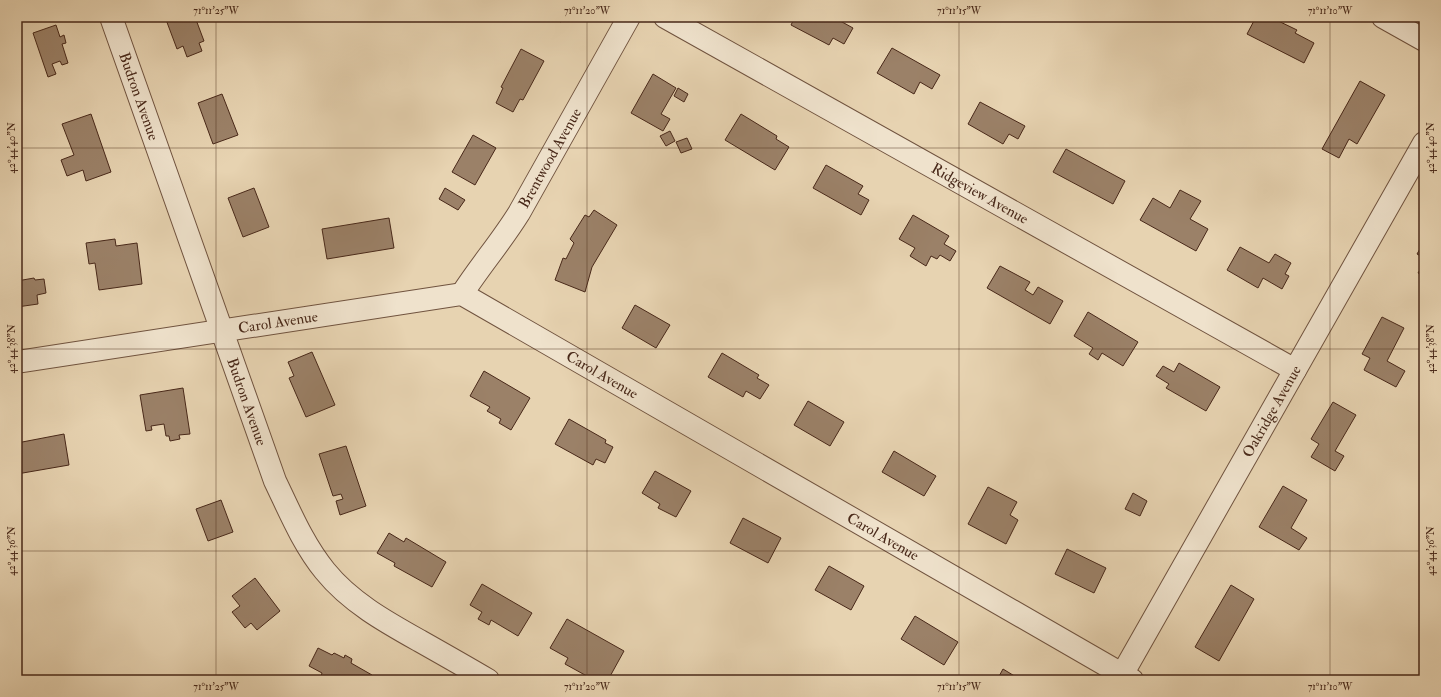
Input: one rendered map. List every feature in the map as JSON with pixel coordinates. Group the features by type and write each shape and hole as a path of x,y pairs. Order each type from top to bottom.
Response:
{"street":[{"name":"Budron Avenue","path":"111,17 275,481 297,528 325,572 344,591 392,626 488,680"},
{"name":"Brentwood Avenue","path":"462,294 475,274 502,240 519,213 629,17"},
{"name":"Ridgeview Avenue","path":"665,17 1295,370"},
{"path":"1383,17 1424,40"},
{"name":"Oakridge Avenue","path":"1124,678 1295,370 1424,142"},
{"name":"Carol Avenue","path":"17,362 462,294 1124,678"}],"building":[{"path":"165,17 195,17 204,41 199,43 202,51 187,57 183,46 177,49"},
{"path":"551,17 564,17 561,22"},
{"path":"795,17 833,17 853,28 844,44 833,38 829,45 791,25"},
{"path":"1256,17 1270,17 1297,30 1295,33 1314,43 1304,63 1247,34"},
{"path":"56,25 60,37 64,35 66,43 62,44 68,63 62,65 60,61 52,64 56,74 48,77 33,33"},
{"path":"892,48 940,75 932,89 920,82 914,94 877,73"},
{"path":"521,49 544,61 523,100 520,99 513,112 496,103 503,88 501,87"},
{"path":"653,74 676,88 661,114 670,119 663,131 631,113"},
{"path":"1360,81 1385,95 1357,144 1349,139 1339,158 1322,149"},
{"path":"678,88 688,94 684,102 674,96"},
{"path":"222,94 238,135 213,144 198,103"},
{"path":"980,102 1025,126 1018,139 1009,134 1003,144 968,124"},
{"path":"91,114 111,172 86,181 83,170 67,176 61,160 74,155 62,124"},
{"path":"741,114 777,136 776,139 789,147 775,170 725,140"},
{"path":"670,131 675,141 666,146 660,136"},
{"path":"473,135 496,148 475,185 452,172"},
{"path":"687,138 692,149 681,153 676,142"},
{"path":"1066,149 1125,181 1113,204 1053,172"},
{"path":"826,165 863,186 858,194 869,200 861,215 813,188"},
{"path":"254,188 269,227 243,237 228,198"},
{"path":"445,188 465,200 458,210 439,199"},
{"path":"1180,190 1201,201 1190,219 1208,229 1196,251 1140,220 1153,198 1170,208"},
{"path":"594,210 617,225 592,267 585,292 555,280 563,258 566,259 574,243 570,239 585,215 589,217"},
{"path":"913,215 949,236 944,244 956,251 950,261 940,255 937,259 931,256 926,266 910,256 915,248 899,239"},
{"path":"389,218 394,248 327,259 322,229"},
{"path":"115,239 116,246 137,243 142,284 99,290 95,263 89,264 86,243"},
{"path":"1424,242 1424,258 1417,254"},
{"path":"1240,247 1269,263 1275,254 1291,263 1285,274 1289,276 1282,289 1263,278 1258,288 1227,270"},
{"path":"1424,263 1424,276 1418,273"},
{"path":"1000,266 1030,282 1025,290 1033,295 1038,287 1063,301 1050,324 987,288"},
{"path":"34,278 35,280 44,279 46,293 37,295 38,304 17,307 17,281"},
{"path":"635,305 670,325 656,348 622,328"},
{"path":"1088,312 1138,342 1123,366 1102,353 1098,360 1089,354 1093,348 1074,336"},
{"path":"1382,317 1404,328 1387,361 1405,371 1396,387 1364,370 1370,358 1362,354"},
{"path":"312,352 335,405 306,417 289,378 294,376 288,362"},
{"path":"722,353 759,375 757,378 769,385 760,399 746,391 743,397 708,377"},
{"path":"1179,363 1220,387 1206,411 1166,388 1169,384 1156,376 1163,366 1174,372"},
{"path":"484,371 530,398 511,430 499,423 501,419 487,411 490,407 470,396"},
{"path":"183,388 190,434 179,435 180,439 170,441 169,436 166,436 164,424 151,426 152,430 146,431 140,395"},
{"path":"808,401 844,422 830,446 794,425"},
{"path":"1333,402 1356,415 1335,451 1344,456 1335,471 1311,457 1319,444 1311,439"},
{"path":"569,419 606,440 605,443 613,447 605,463 596,459 593,465 555,444"},
{"path":"64,434 69,465 17,474 17,443"},
{"path":"346,446 366,506 340,515 336,501 343,499 341,494 333,496 319,454"},
{"path":"894,451 936,476 924,496 882,472"},
{"path":"655,471 691,491 676,517 658,508 660,504 642,493"},
{"path":"1283,486 1307,500 1291,528 1307,538 1299,550 1259,527"},
{"path":"988,487 1017,502 1010,515 1018,520 1006,544 968,524"},
{"path":"1133,493 1147,501 1140,516 1125,509"},
{"path":"221,500 233,532 208,541 196,509"},
{"path":"743,518 781,538 768,563 730,543"},
{"path":"389,533 404,542 406,538 446,562 432,587 394,566 395,563 377,553"},
{"path":"1067,549 1106,568 1094,593 1055,574"},
{"path":"829,566 864,586 851,610 815,590"},
{"path":"255,578 280,611 257,630 251,623 245,628 232,612 240,606 232,596"},
{"path":"482,584 532,613 518,636 491,620 489,625 478,619 482,612 470,605"},
{"path":"1231,585 1254,599 1219,661 1195,647"},
{"path":"915,616 958,642 944,665 901,639"},
{"path":"567,619 624,651 608,680 594,680 565,664 568,658 550,648"},
{"path":"318,648 332,655 334,653 344,658 345,655 352,659 351,663 372,675 369,680 321,680 323,677 321,676 322,673 309,666"},
{"path":"1003,669 1021,680 997,680"}]}
